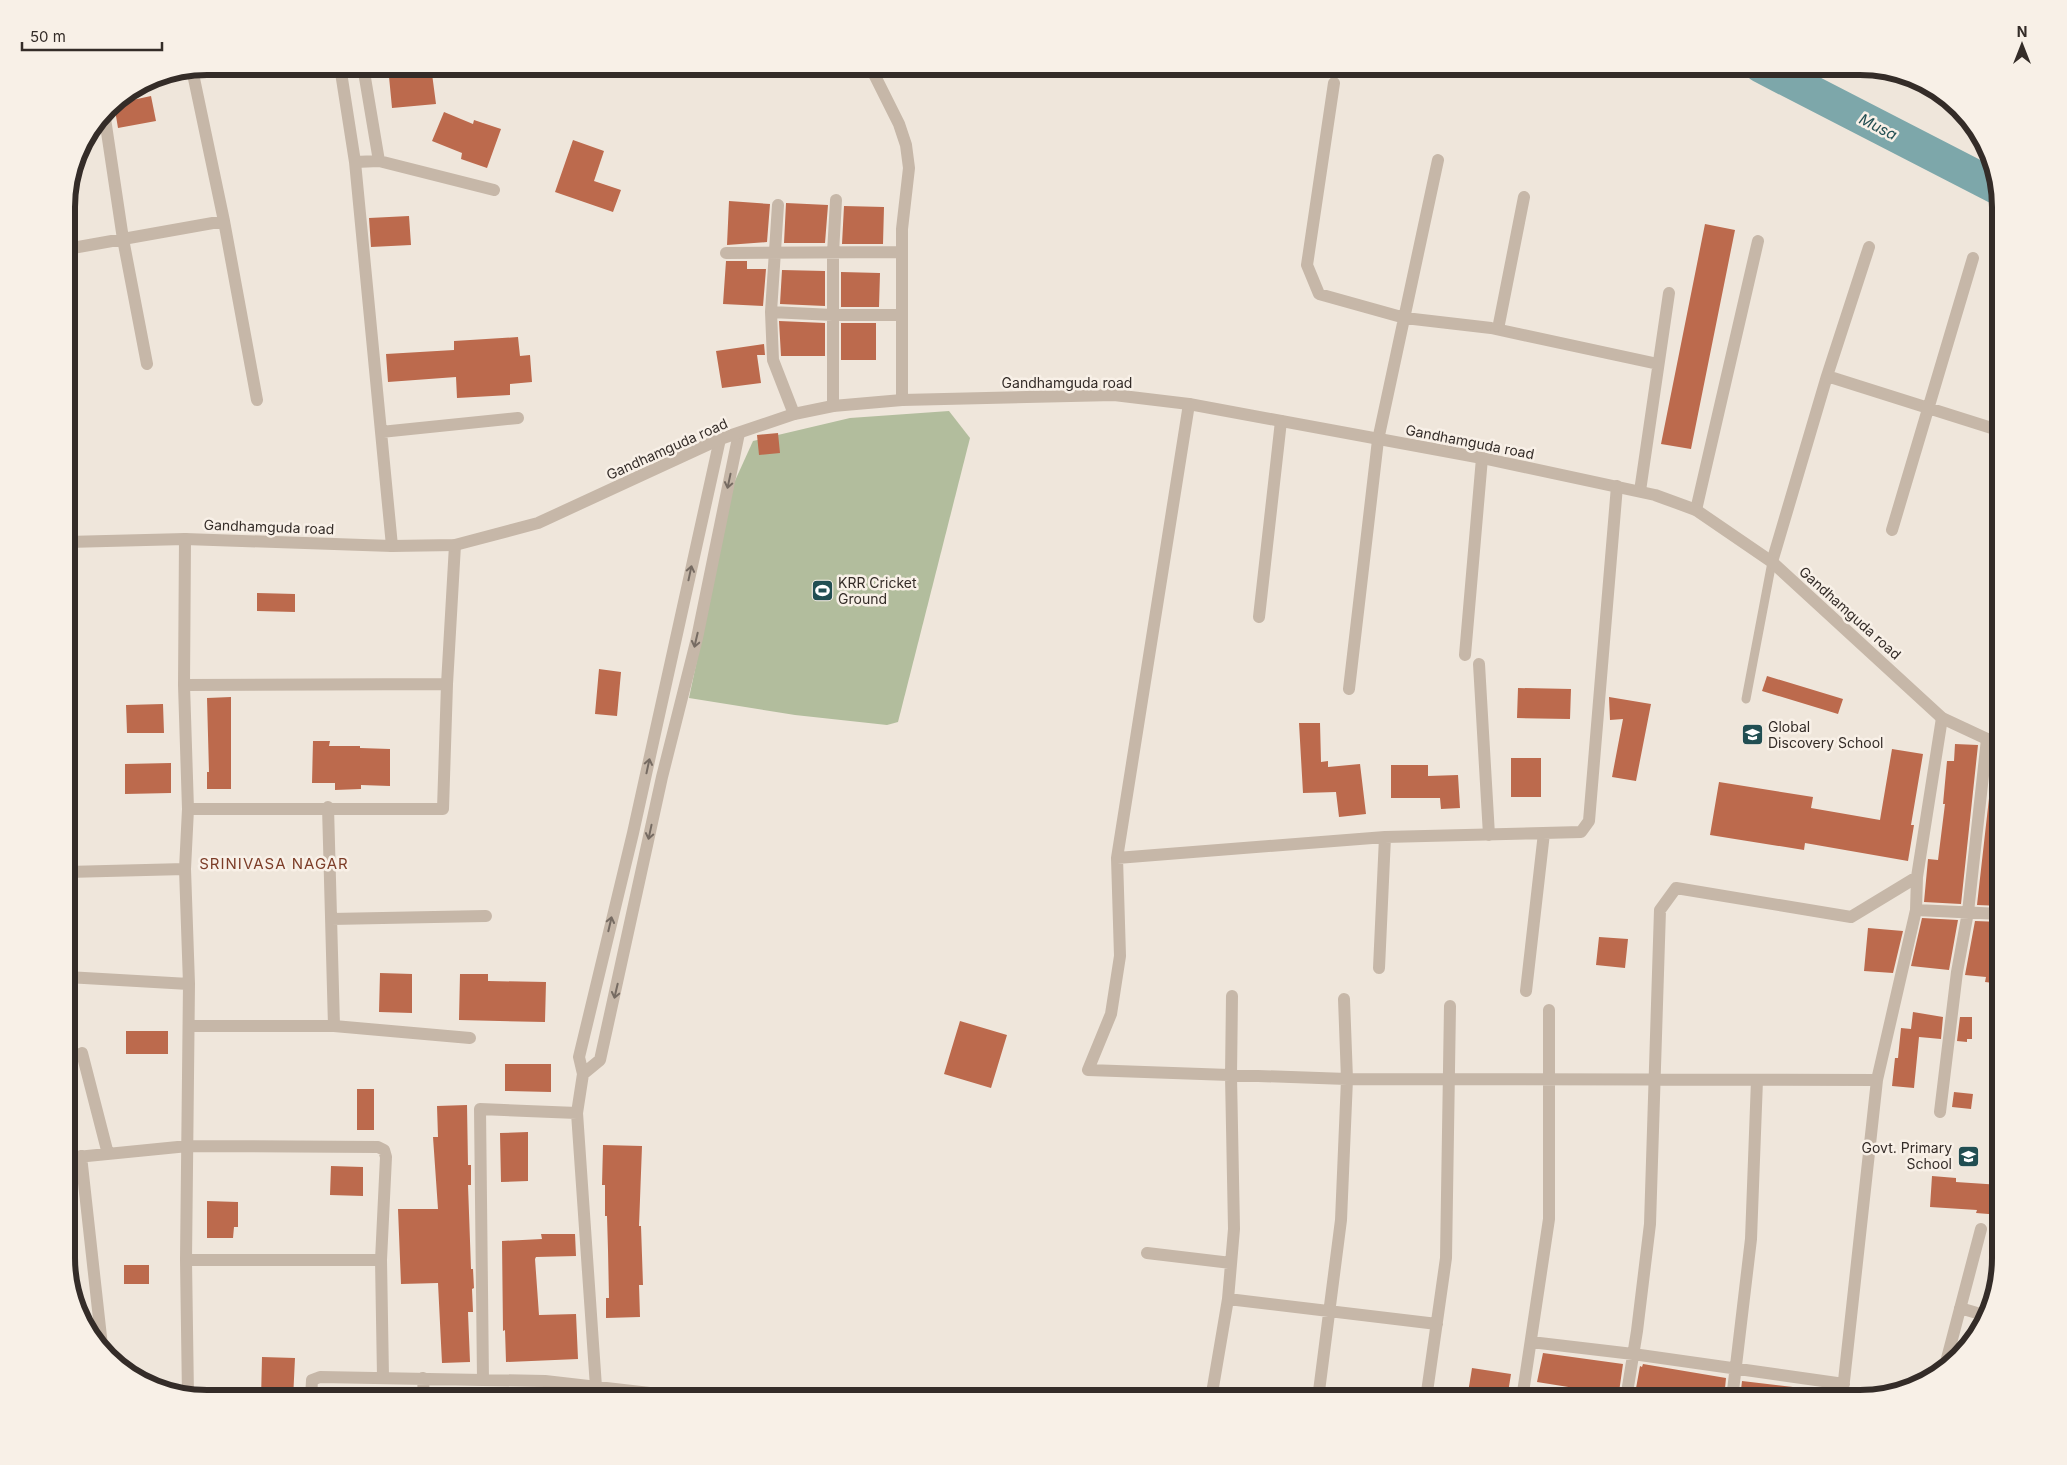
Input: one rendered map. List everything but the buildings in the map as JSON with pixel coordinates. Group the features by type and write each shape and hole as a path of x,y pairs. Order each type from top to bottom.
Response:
{"street":[{"path":"341,75 355,162 392,546"},
{"path":"365,75 379,161"},
{"path":"874,75 899,124 906,145 909,168 902,229 902,400"},
{"path":"193,76 224,221 257,400"},
{"path":"1334,83 1307,265 1319,294 1405,318 1498,329 1658,364"},
{"path":"106,122 123,239 147,364"},
{"path":"1349,689 1378,440 1438,160"},
{"path":"355,162 379,161 494,190"},
{"path":"1498,329 1524,197"},
{"path":"833,406 832,315 836,200"},
{"path":"778,205 771,312 773,360 794,414"},
{"path":"75,247 224,221"},
{"path":"1696,510 1758,242"},
{"path":"1772,562 1827,376 1869,247"},
{"path":"726,253 902,252"},
{"path":"1892,530 1973,258"},
{"path":"1640,491 1669,294"},
{"path":"771,312 832,315 901,314"},
{"path":"1827,376 1992,428"},
{"name":"Gandhamguda road","path":"75,543 184,540 392,546 455,545 538,523 720,439 794,414 833,406 902,400 1114,395 1189,404 1482,458 1640,491 1696,510 1772,562 1942,718 1992,740"},
{"path":"1189,404 1118,858 1120,956 1111,1014 1088,1070 1347,1079 1876,1080"},
{"path":"381,432 518,418"},
{"path":"1259,617 1280,421"},
{"path":"583,1074 600,1060 654,812 697,638 739,433"},
{"path":"596,1387 577,1113 583,1074 579,1057 638,809 720,439"},
{"path":"1465,655 1482,458"},
{"path":"1118,858 1384,837 1581,832 1589,821 1617,486"},
{"path":"184,540 184,684 188,809 186,869 189,984 186,1260 188,1389"},
{"path":"188,809 328,807 443,809 455,545"},
{"path":"1479,664 1488,835"},
{"path":"184,684 448,684"},
{"path":"1843,1390 1876,1080 1916,910 1917,877 1942,718"},
{"path":"658,719 675,723"},
{"path":"1940,1112 1957,972 1968,912 1987,739"},
{"path":"328,807 334,1026"},
{"path":"638,809 654,812"},
{"path":"1526,990 1544,833"},
{"path":"1379,968 1384,837"},
{"path":"75,872 186,869"},
{"path":"1627,1390 1650,1224 1660,910 1676,888 1851,917 1917,877"},
{"path":"617,896 635,903"},
{"path":"1916,910 1992,913"},
{"path":"331,919 486,916"},
{"path":"75,978 189,984"},
{"path":"1213,1390 1228,1299 1234,1229 1231,1076 1232,996"},
{"path":"1319,1390 1341,1220 1347,1079 1344,999"},
{"path":"1427,1390 1446,1258 1450,1006"},
{"path":"1523,1390 1549,1219 1549,1010"},
{"path":"189,1026 334,1026 470,1038"},
{"path":"82,1053 108,1154"},
{"path":"1734,1390 1751,1239 1757,1080"},
{"path":"483,1380 480,1109 577,1113"},
{"path":"75,1157 188,1146 378,1147 384,1150 386,1157 381,1260 383,1377"},
{"path":"81,1156 101,1337"},
{"path":"1947,1357 1980,1229"},
{"path":"1147,1253 1231,1263"},
{"path":"186,1260 381,1260"},
{"path":"1228,1299 1436,1324"},
{"path":"1960,1308 1979,1314"},
{"path":"1531,1342 1633,1354 1844,1384"},
{"path":"311,1390 312,1380 320,1377 383,1377 545,1381 622,1390"},
{"path":"423,1378 424,1390"},
{"path":"545,1381 545,1390"}],"lane":[{"path":"1746,699 1772,562"}],"green space":[{"name":"KRR Cricket Ground","path":"949,411 970,438 898,722 887,725 795,715 689,698 734,483 753,441 850,418"}],"waterway":[{"name":"Musa","path":"1778,75 1990,184"}],"place":[{"name":"KRR Cricket Ground","path":"822,591"},
{"name":"Global Discovery School","path":"1752,735"},
{"name":"Govt. Primary School","path":"1968,1156"}],"district":[{"name":"SRINIVASA NAGAR","path":"274,864"}]}
